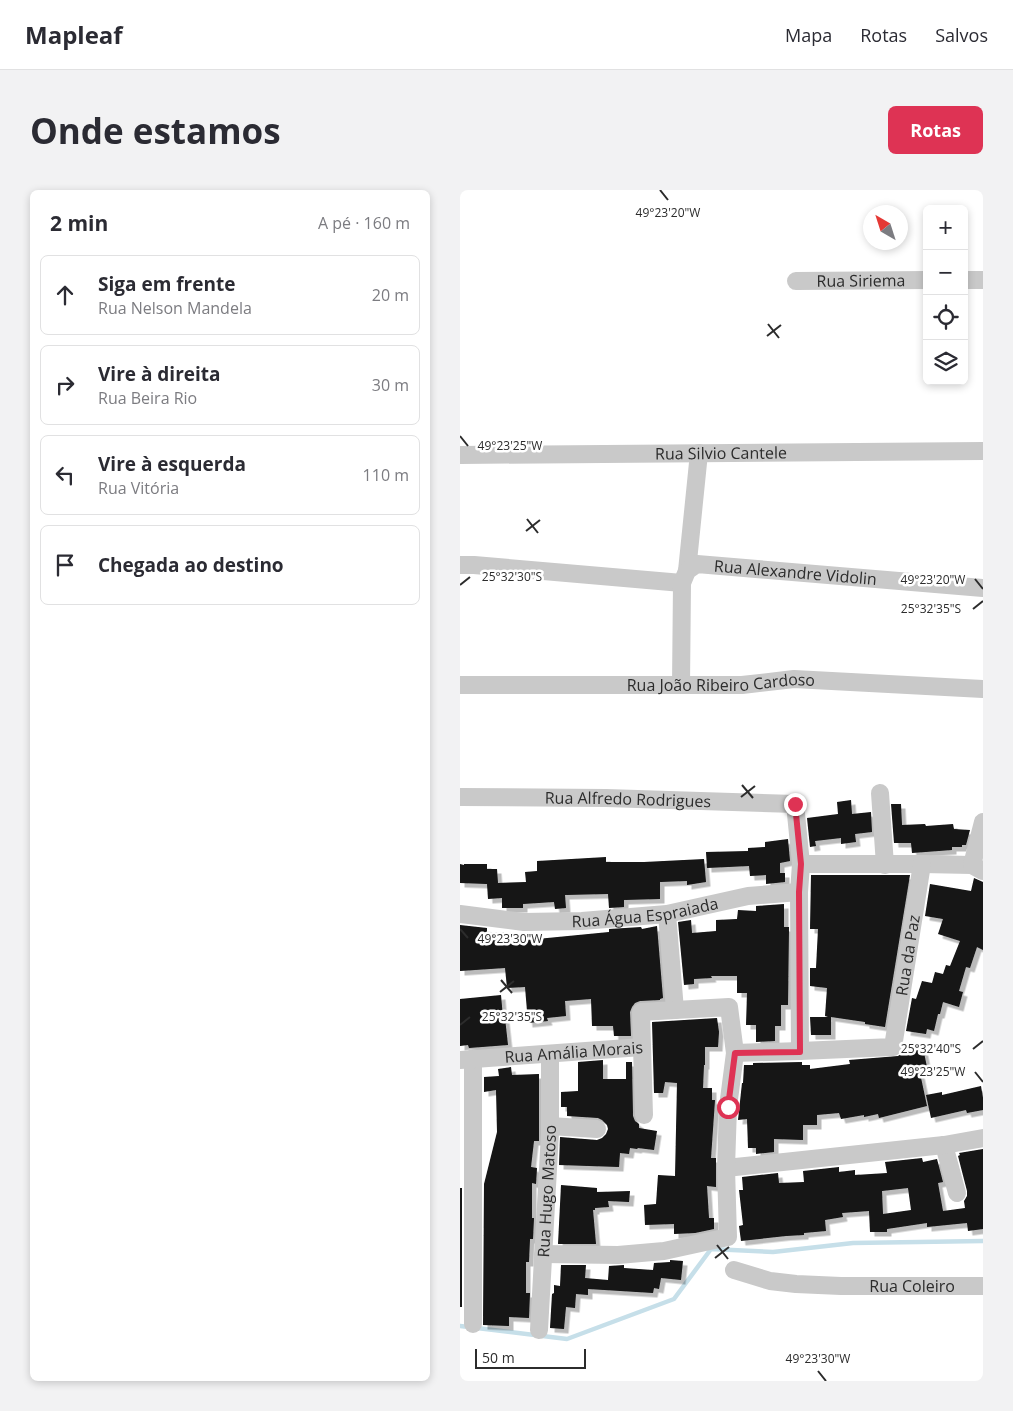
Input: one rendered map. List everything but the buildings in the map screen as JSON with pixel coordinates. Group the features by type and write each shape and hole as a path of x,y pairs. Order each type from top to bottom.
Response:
{"street":[{"name":"Rua Siriema","path":"796,281 923,280"},
{"path":"968,280 983,280"},
{"name":"Rua Silvio Cantele","path":"460,455 983,451"},
{"path":"681,685 699,453"},
{"name":"Rua Alexandre Vidolin","path":"460,565 689,573 983,588"},
{"name":"Rua João Ribeiro Cardoso","path":"460,685 742,685 794,680 983,689"},
{"path":"880,793 885,864"},
{"name":"Rua Alfredo Rodrigues","path":"460,797 606,798 795,804 801,864"},
{"path":"735,1053 800,1052 799,892 801,864 922,864 978,868 983,822"},
{"name":"Rua da Paz","path":"800,1052 893,1047 922,864"},
{"name":"Rua Água Espraiada","path":"460,914 524,922 582,921 667,914 748,896 799,892"},
{"path":"543,1254 618,1255 664,1251 728,1237 726,1168 728,1107 735,1053 729,1007 675,1010 667,914"},
{"name":"Rua Amália Morais","path":"466,1059 642,1047 641,1012 675,1010"},
{"path":"642,1047 644,1114"},
{"name":"Rua Hugo Matoso","path":"539,1330 550,1126 550,1054"},
{"path":"466,1059 466,1281 474,1324"},
{"path":"550,1126 596,1129"},
{"path":"726,1168 944,1145 983,1138"},
{"path":"944,1145 957,1193"},
{"name":"Rua Coleiro","path":"734,1270 770,1281 796,1284 841,1286 983,1286"}],"waterway":[{"path":"460,1326 567,1339 674,1299 711,1249 773,1252 853,1243 983,1241"}],"route":[{"path":"728,1107 735,1053 800,1052 799,892 801,864 795,804"}]}
